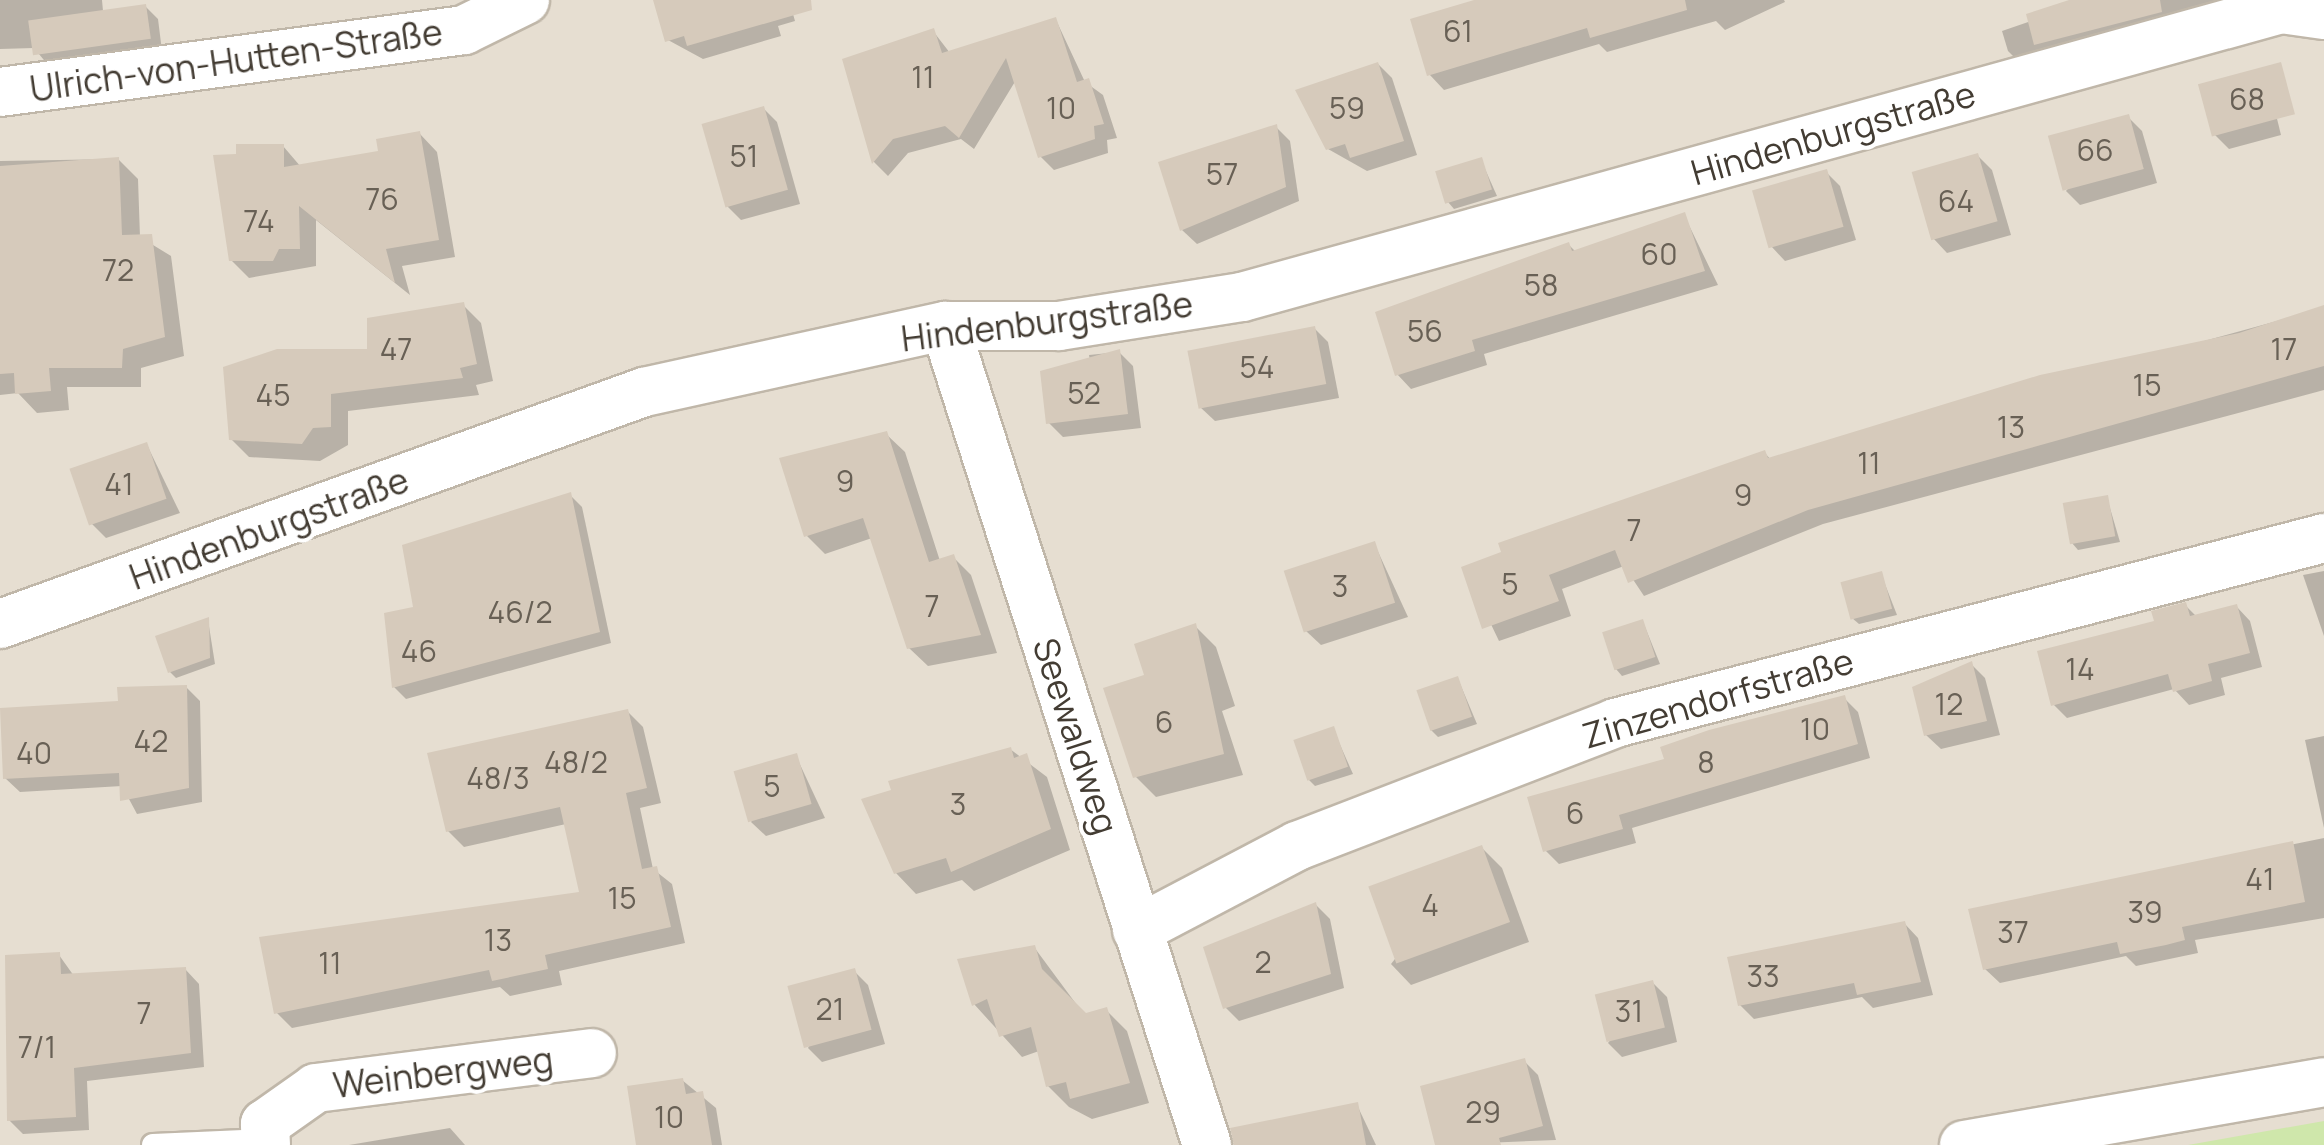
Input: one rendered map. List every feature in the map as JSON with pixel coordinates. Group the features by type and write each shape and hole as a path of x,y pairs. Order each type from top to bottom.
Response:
{"street":[{"name":"Ulrich-von-Hutten-Straße","path":"0,92 464,30 525,0"},
{"name":"Hindenburgstraße","path":"0,624 644,392 946,326 1059,326 1242,297 2302,12"},
{"name":"Seewaldweg","path":"946,326 1208,1145"},
{"name":"Zinzendorfstraße","path":"1137,930 1298,846 1615,723 2324,538"},
{"name":"Weinbergweg","path":"266,1142 266,1124 316,1088 592,1052"},
{"path":"1964,1145 2324,1082"}],"lane":[{"path":"152,1145 266,1142"}],"shaded area":[{"path":"0,0 2324,0 2324,1145 0,1145"}],"green space":[{"path":"2324,1121 2324,1145 2188,1145"}],"building":[{"path":"653,0 811,0 812,10 687,46 684,36 665,42"},
{"path":"1474,0 1685,0 1687,10 1590,38 1587,28 1427,76 1410,19"},
{"path":"2069,0 2160,0 2162,12 2034,45 2026,14"},
{"path":"146,4 151,39 33,55 28,21"},
{"path":"1056,17 1077,82 1089,78 1104,124 1094,126 1095,139 1038,158 1006,58 959,138 945,126 893,139 872,164 842,59 934,28 942,53"},
{"path":"1378,62 1404,141 1350,158 1345,144 1326,150 1295,90"},
{"path":"2281,62 2295,114 2212,136 2198,84"},
{"path":"764,106 788,190 725,208 702,124"},
{"path":"2129,114 2144,169 2063,191 2048,136"},
{"path":"1277,124 1286,187 1180,231 1158,162"},
{"path":"420,131 439,240 386,249 395,283 299,206 300,249 279,249 273,261 229,261 213,155 236,154 236,144 284,144 284,167 378,151 376,139"},
{"path":"1978,153 1998,221 1931,240 1912,172"},
{"path":"119,157 122,235 152,234 165,337 123,349 122,368 49,368 51,391 15,394 14,373 0,374 0,166"},
{"path":"1482,157 1492,190 1445,204 1435,171"},
{"path":"1827,169 1844,227 1769,248 1752,190"},
{"path":"1685,212 1705,271 1472,340 1475,351 1395,376 1375,312 1569,242 1572,251"},
{"path":"464,302 477,364 460,368 463,378 331,394 331,427 313,428 302,444 229,440 223,367 277,349 367,349 367,318"},
{"path":"2324,305 2324,366 1808,510 1628,583 1615,550 1549,575 1559,601 1482,629 1461,567 1501,552 1498,543 1765,450 1768,458 2040,375 2239,333"},
{"path":"1315,326 1326,384 1199,409 1187,351"},
{"path":"1120,349 1128,414 1046,424 1040,371"},
{"path":"887,431 929,562 954,554 981,635 907,649 863,518 804,537 779,458"},
{"path":"147,442 167,499 89,525 69,469"},
{"path":"571,492 600,632 392,688 384,613 413,607 402,545"},
{"path":"2108,495 2115,536 2070,544 2063,503"},
{"path":"1375,541 1395,603 1304,632 1284,571"},
{"path":"1882,571 1892,609 1851,620 1840,582"},
{"path":"2186,602 2190,616 2237,604 2250,653 2208,664 2212,681 2173,692 2168,674 2051,706 2037,651 2154,621 2151,611"},
{"path":"209,617 210,658 168,673 155,636"},
{"path":"1643,619 1655,657 1614,670 1602,632"},
{"path":"1196,623 1224,754 1133,778 1103,688 1144,675 1134,644"},
{"path":"1972,661 1987,721 1924,736 1912,687"},
{"path":"1458,676 1472,717 1430,731 1416,690"},
{"path":"187,685 189,788 120,801 119,773 3,779 0,708 118,701 117,687"},
{"path":"1845,695 1858,744 1619,815 1623,829 1543,852 1527,797 1664,759 1660,747 1709,730"},
{"path":"628,709 647,788 626,793 642,869 657,866 671,927 545,955 548,969 492,981 489,970 274,1014 259,937 579,892 560,807 446,832 427,753"},
{"path":"1334,726 1348,767 1307,781 1293,740"},
{"path":"1011,747 1014,758 1027,753 1051,829 951,872 946,858 894,874 861,799 891,790 888,781"},
{"path":"797,753 812,804 748,822 734,771"},
{"path":"2293,841 2305,902 2182,927 2185,940 2166,945 2120,954 2117,942 1983,970 1968,909"},
{"path":"1482,845 1510,922 1396,963 1368,886"},
{"path":"1316,902 1331,974 1223,1009 1203,947"},
{"path":"1905,921 1921,982 1857,995 1854,983 1738,1006 1727,957"},
{"path":"1035,945 1042,969 1086,1013 1107,1007 1130,1083 1070,1099 1066,1082 1046,1087 1031,1027 999,1037 987,999 972,1006 957,959"},
{"path":"60,952 61,974 186,967 191,1053 74,1068 76,1117 7,1121 5,955"},
{"path":"855,968 872,1030 804,1048 787,986"},
{"path":"1653,980 1665,1028 1607,1042 1595,995"},
{"path":"1525,1058 1543,1126 1499,1138 1501,1145 1435,1145 1420,1086"},
{"path":"683,1078 686,1094 703,1091 712,1145 636,1145 627,1086"},
{"path":"1358,1102 1366,1145 1234,1145 1230,1128"}]}
